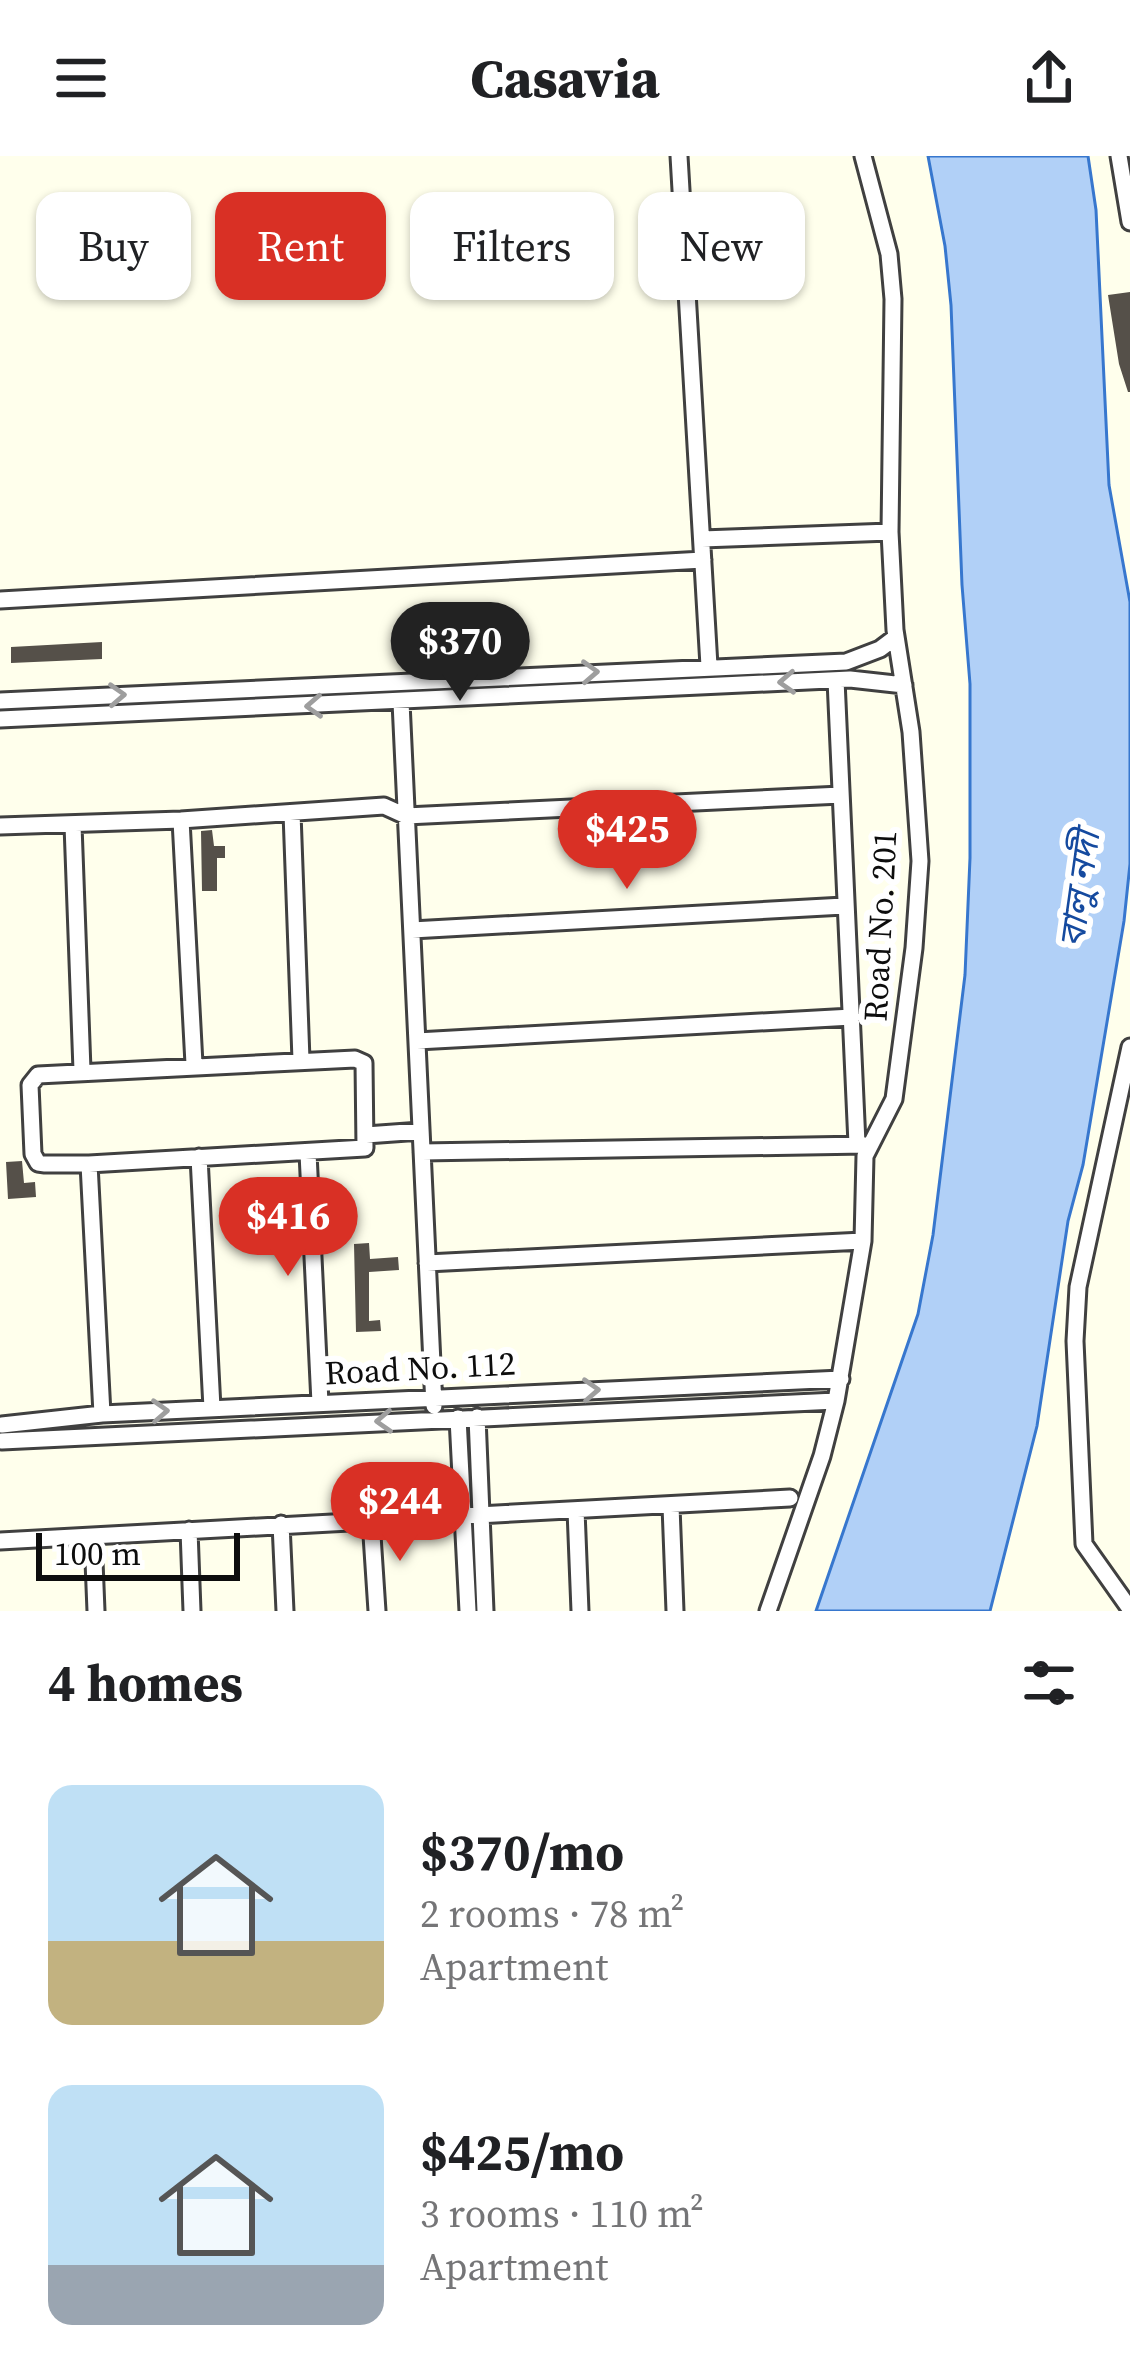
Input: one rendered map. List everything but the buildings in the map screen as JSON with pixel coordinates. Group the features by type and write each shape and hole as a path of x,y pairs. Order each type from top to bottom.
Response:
{"street":[{"path":"679,156 710,666"},
{"name":"Road No. 201","path":"768,1611 822,1456 841,1379 863,1241 862,1144 894,1099 920,861 890,532 893,299 889,254 862,156"},
{"path":"1119,156 1130,222"},
{"path":"702,539 890,532"},
{"path":"0,600 703,560"},
{"path":"0,700 846,662 896,637"},
{"path":"0,719 836,680 904,685"},
{"path":"422,1152 862,1144 844,906 836,680"},
{"path":"401,702 435,1419"},
{"path":"0,826 384,806 406,815 841,795"},
{"path":"292,813 301,1060"},
{"path":"181,820 194,1064"},
{"path":"73,825 82,1070"},
{"path":"412,930 844,906"},
{"path":"417,1041 852,1017"},
{"path":"1130,1047 1078,1287 1075,1341 1084,1544 1130,1609"},
{"path":"301,1060 363,1060 365,1148 89,1164 38,1163 33,1154 31,1080 44,1073 301,1060"},
{"path":"366,1135 421,1131"},
{"path":"308,1153 320,1402"},
{"path":"199,1157 212,1408"},
{"path":"89,1164 102,1414"},
{"path":"427,1263 863,1241"},
{"name":"Road No. 112","path":"1,1433 102,1414 841,1379"},
{"name":"Road No. 112","path":"1,1433 836,1401"},
{"path":"477,1417 485,1611"},
{"path":"458,1418 468,1611"},
{"path":"0,1541 790,1498"},
{"path":"670,1506 675,1611"},
{"path":"575,1510 580,1611"},
{"path":"371,1520 377,1611"},
{"path":"281,1524 285,1611"},
{"path":"189,1530 192,1611"},
{"path":"93,1536 96,1611"}],"water":[{"name":"বালু নদী","path":"928,156 1088,156 1096,210 1109,485 1130,602 1130,864 1037,1426 990,1611 816,1611 918,1314 933,1235 965,975 970,684 951,305"}]}
